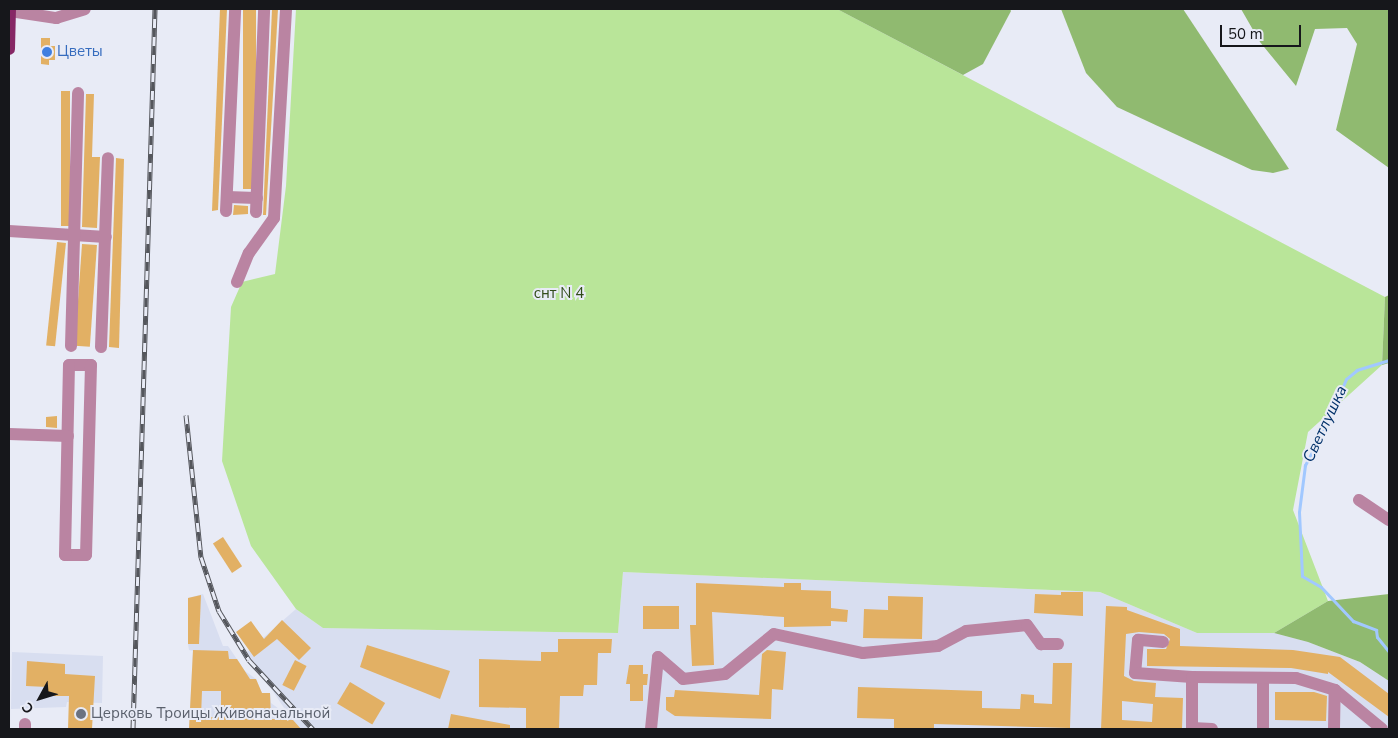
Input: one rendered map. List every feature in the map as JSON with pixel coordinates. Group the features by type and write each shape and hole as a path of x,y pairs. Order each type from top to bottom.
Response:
{"main road":[{"path":"9,49 10,10"}],"street":[{"path":"10,10 56,18 85,9"},
{"path":"226,211 235,9"},
{"path":"256,212 264,9"},
{"path":"237,282 249,253 274,218 286,9"},
{"path":"71,346 78,93"},
{"path":"101,347 108,158"},
{"path":"227,197 256,198"},
{"path":"9,231 106,237"},
{"path":"69,365 91,365 86,555 65,555 68,436 69,365"},
{"path":"9,434 68,436"},
{"path":"1359,500 1389,520"},
{"path":"650,729 658,657 683,679 725,674 774,634 862,653 938,646 966,631 1026,625 1041,644 1058,644"},
{"path":"1163,642 1138,640 1135,673 1192,677 1296,678 1335,690 1382,729"},
{"path":"1192,677 1192,729 1212,729"},
{"path":"1263,678 1263,729"},
{"path":"1334,729 1335,690"}],"shaded area":[{"path":"623,572 1100,592 1197,633 1274,633 1308,642 1360,662 1389,681 1389,729 189,729 193,651 189,650 188,644 188,598 203,594 223,646 228,646 245,671 256,679 262,693 270,693 271,703 290,717 247,652 296,609 323,628 618,633"},
{"path":"12,652 103,656 102,703 67,702 66,707 11,709"}],"green space":[{"name":"снт N 4","path":"296,9 837,9 1385,297 1382,365 1308,432 1293,510 1328,601 1274,633 1197,633 1100,592 623,572 618,633 323,628 296,609 251,546 222,461 231,307 242,282 275,274 286,186"},
{"path":"837,9 1010,9 1011,11 983,64 963,75"},
{"path":"1061,9 1183,9 1289,169 1273,173 1252,170 1117,107 1086,73"},
{"path":"1241,9 1389,9 1389,168 1336,130 1357,44 1347,28 1315,29 1296,86 1260,42"},
{"path":"1389,295 1389,363 1382,365 1385,297"},
{"path":"1389,594 1389,681 1360,662 1308,642 1274,633 1328,601"}],"building":[{"path":"220,9 227,9 218,210 212,211"},
{"path":"243,9 256,9 256,189 243,189"},
{"path":"272,9 278,9 266,215 263,215"},
{"path":"41,38 50,38 50,46 55,46 55,60 49,60 49,65 41,64"},
{"path":"61,91 70,91 70,226 61,226"},
{"path":"86,94 94,94 92,157 100,157 97,228 82,227"},
{"path":"116,158 124,159 119,348 109,347"},
{"path":"234,205 248,206 248,214 233,215"},
{"path":"57,242 66,243 55,346 46,345"},
{"path":"82,244 97,245 90,347 75,346"},
{"path":"57,416 57,428 46,427 46,417"},
{"path":"223,537 242,566 232,573 213,544"},
{"path":"696,583 784,587 784,583 801,583 801,590 831,591 831,608 848,610 847,622 831,621 831,626 784,627 784,617 712,612 714,665 692,666 690,625 696,625"},
{"path":"1061,592 1083,592 1083,616 1034,613 1035,594 1061,595"},
{"path":"201,595 199,644 188,644 188,598"},
{"path":"888,596 923,597 922,639 863,638 864,609 888,610"},
{"path":"643,606 679,606 679,629 643,629"},
{"path":"1106,606 1127,607 1127,610 1180,629 1180,646 1293,650 1340,657 1389,694 1389,717 1328,672 1328,674 1291,668 1147,666 1147,649 1166,649 1170,639 1164,634 1139,632 1126,634 1124,676 1134,681 1156,683 1155,697 1183,698 1182,728 1101,729","holes":["1122,701 1153,704 1152,722 1122,720"]},
{"path":"282,620 311,648 299,660 277,639 254,657 236,632 251,621 264,639"},
{"path":"558,639 612,639 611,653 598,653 597,685 584,685 583,696 560,696 559,729 526,729 526,708 479,707 479,659 541,661 541,652 558,652"},
{"path":"367,645 450,671 440,699 360,667"},
{"path":"193,650 228,651 229,659 237,659 250,679 256,679 262,693 270,693 271,719 293,720 301,729 189,729","holes":["202,691 221,691 221,717 201,717"]},
{"path":"767,650 786,652 783,690 772,689 771,719 675,716 666,710 666,697 674,697 675,690 759,695 762,654"},
{"path":"295,660 307,666 294,691 282,685"},
{"path":"27,661 65,664 65,674 95,676 92,729 68,729 69,696 47,696 47,687 26,686"},
{"path":"1053,663 1072,663 1070,728 934,724 934,729 894,729 894,719 857,718 858,687 982,691 982,708 1020,709 1021,694 1034,695 1034,703 1052,704"},
{"path":"629,665 643,665 643,674 648,674 647,685 643,685 643,701 630,701 630,684 626,684"},
{"path":"350,682 385,703 372,725 337,703"},
{"path":"1275,692 1314,692 1327,696 1326,721 1275,720"},
{"path":"451,714 510,725 510,729 448,729"}],"waterway":[{"name":"Светлушка","path":"1389,360 1357,370 1346,379 1327,424 1305,465 1299,512 1302,576 1321,587 1353,621 1376,630 1377,637 1389,652"}],"railway":[{"path":"133,729 155,9"},
{"path":"186,415 201,557 219,611 249,660 313,729"}],"place":[{"name":"Цветы","path":"47,52"},
{"name":"Церковь Троицы Живоначальной","path":"81,714"}]}
